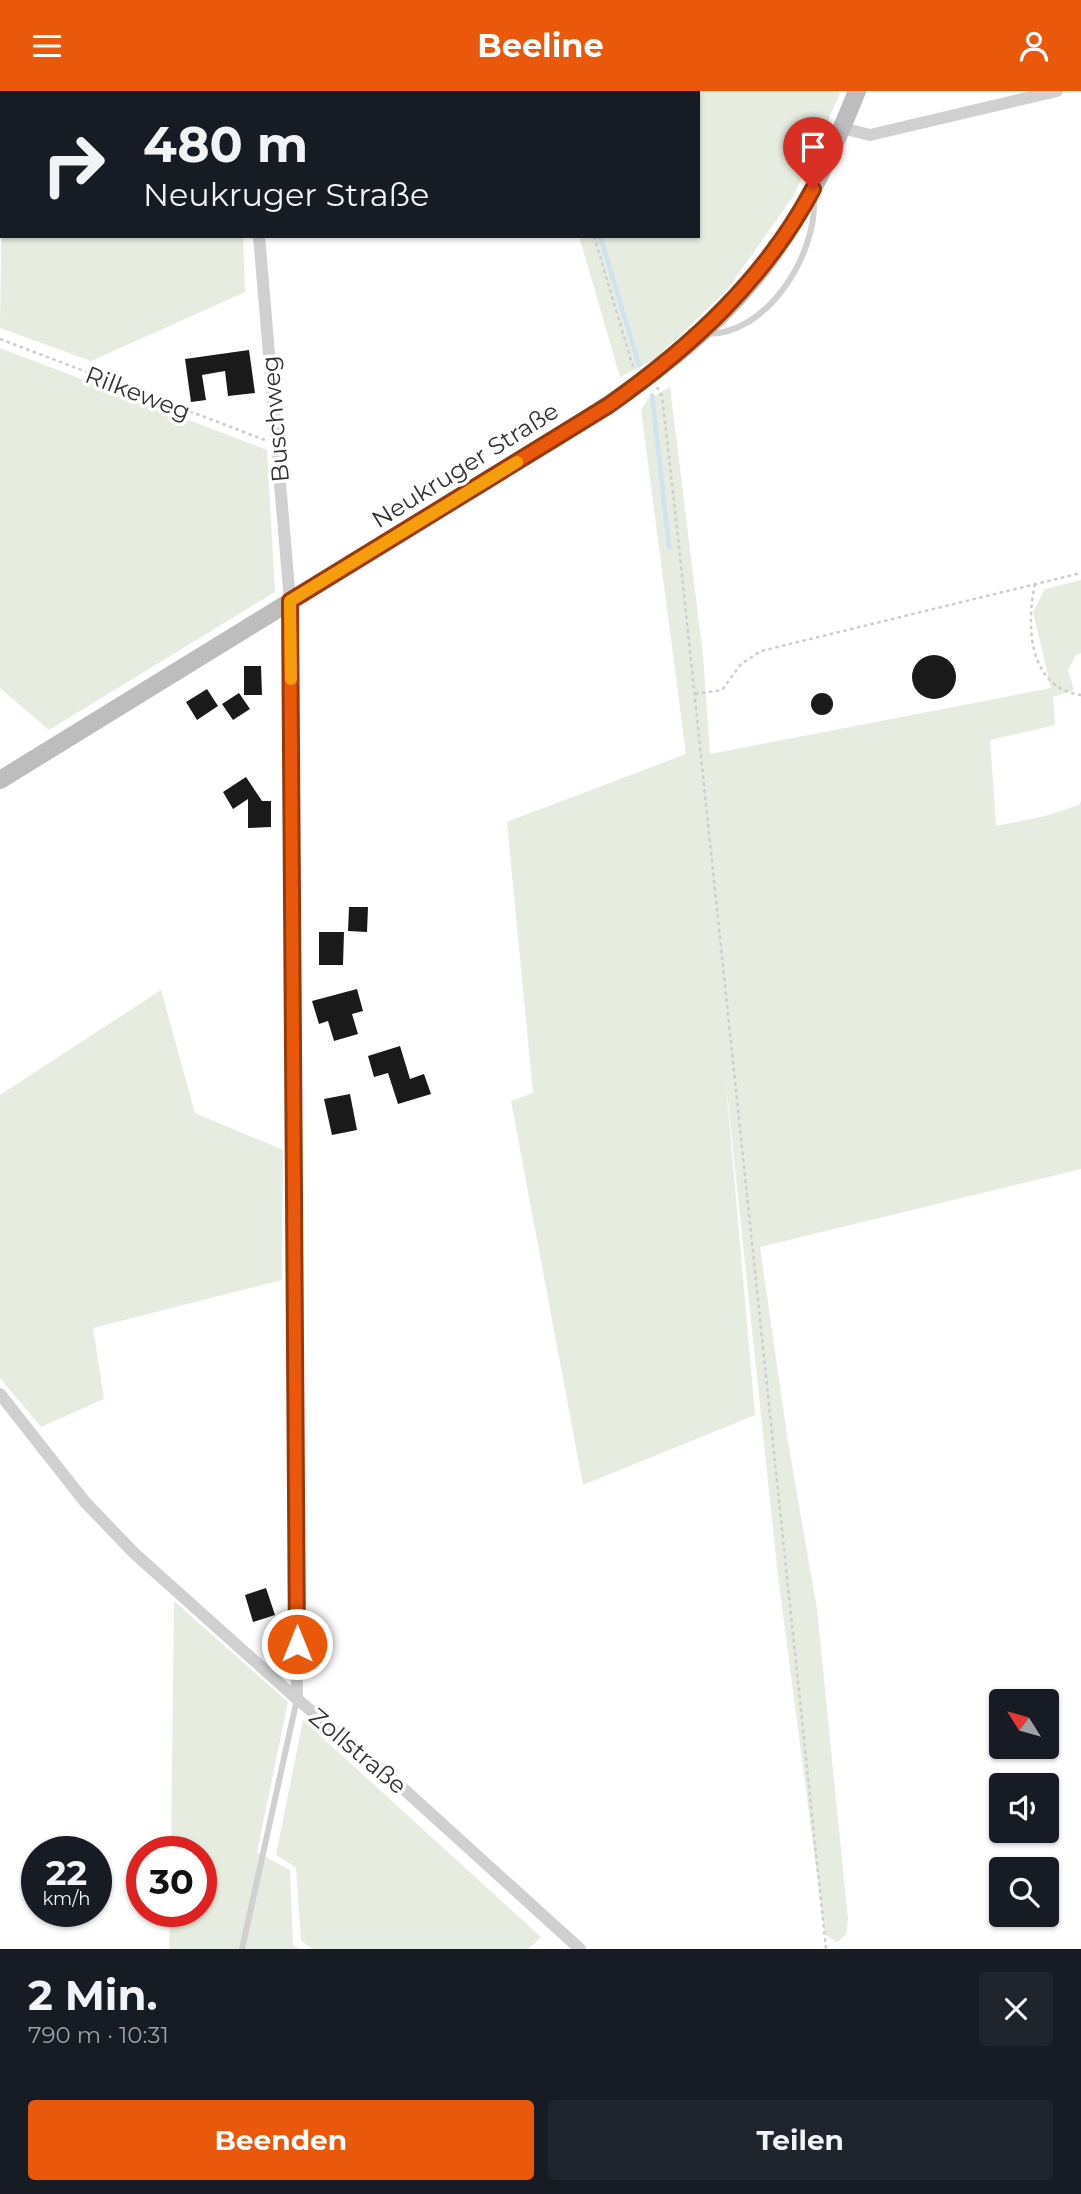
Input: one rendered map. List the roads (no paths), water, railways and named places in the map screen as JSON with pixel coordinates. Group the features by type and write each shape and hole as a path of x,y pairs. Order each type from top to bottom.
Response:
{"street":[{"name":"Neukruger Straße","path":"0,780 645,379 699,334 751,282 781,241 813,189 857,91"},
{"path":"842,128 870,135 1057,91"},
{"name":"Buschweg","path":"259,238 290,601 297,1699"},
{"name":"Zollstraße","path":"0,1394 85,1502 109,1527 297,1699 386,1773 579,1949"}],"lane":[{"path":"699,334 720,334 735,330 765,309 789,285 812,221 813,189"},
{"path":"242,1949 297,1699"}],"waterway":[{"path":"601,238 639,365"},
{"path":"652,395 669,547"}]}
